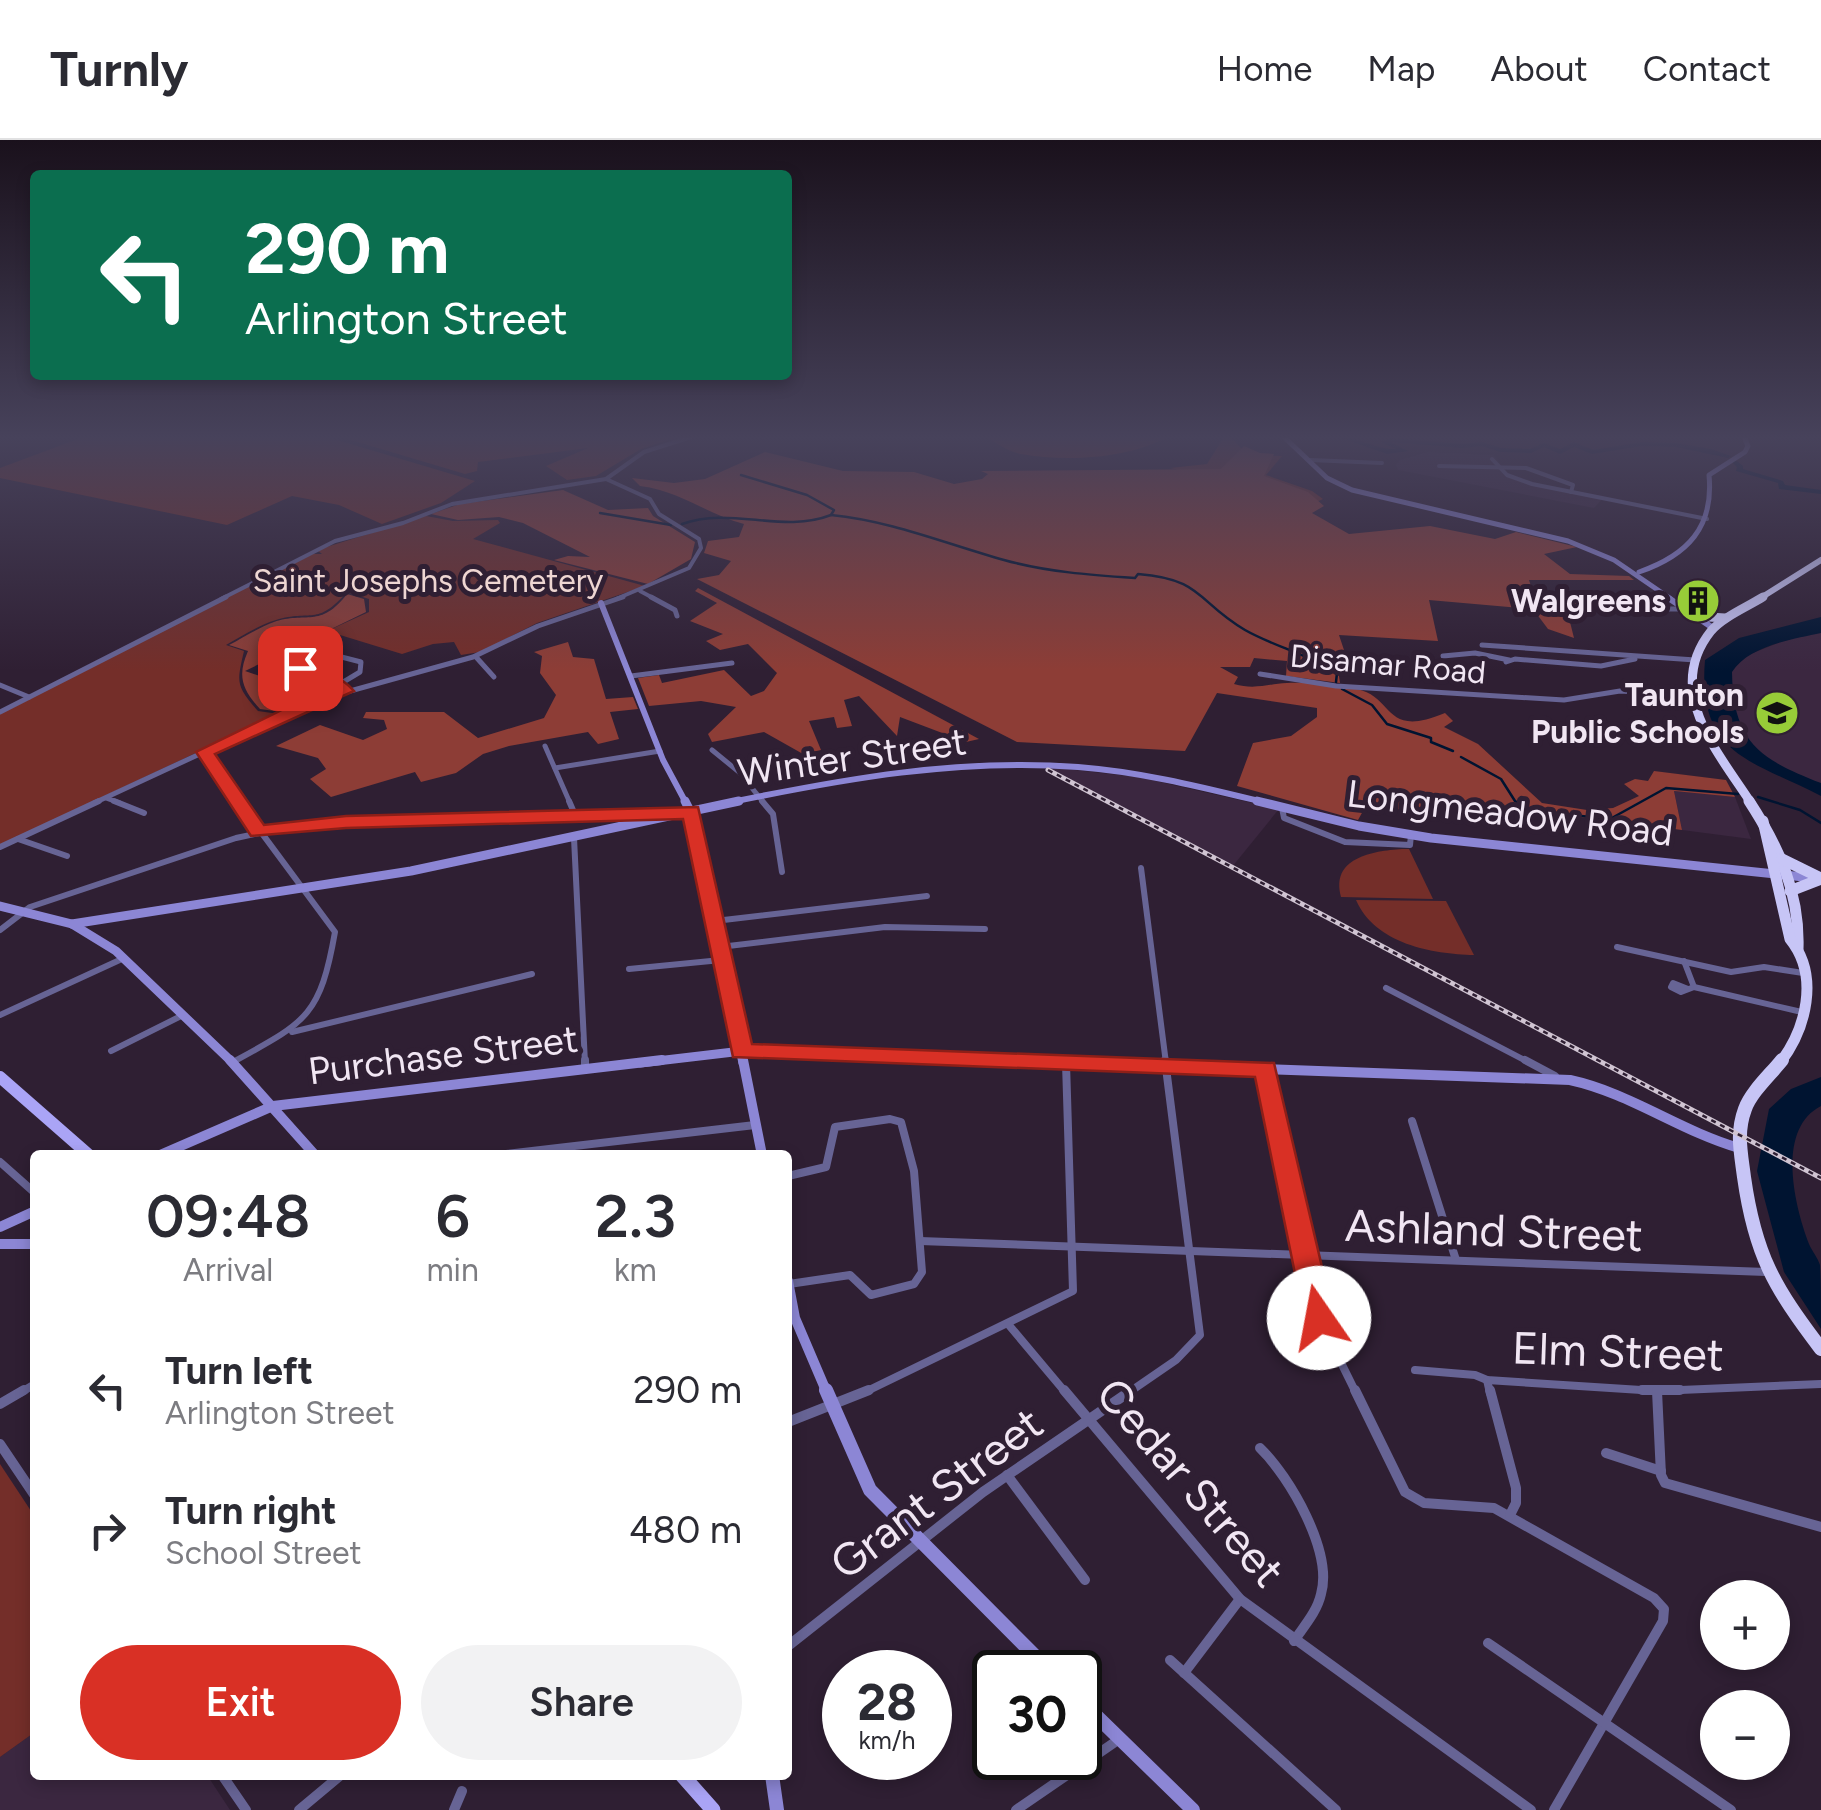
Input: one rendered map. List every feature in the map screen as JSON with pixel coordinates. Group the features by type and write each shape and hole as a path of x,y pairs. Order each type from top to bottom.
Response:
{"highway":[{"path":"1821,560 1713,628 1696,662 1690,696 1700,724 1763,821 1782,859 1821,879"},
{"path":"1692,616 1713,620 1729,617"},
{"path":"1763,821 1779,873 1788,931 1804,973 1807,1013 1792,1050 1744,1109 1738,1128 1740,1148 1754,1240 1766,1272 1821,1349"},
{"path":"1782,859 1779,873 1790,891 1799,923 1798,949"},
{"path":"1790,891 1821,879"}],"main road":[{"path":"1458,515 1568,541 1639,572 1653,567 1679,547 1709,515"},
{"path":"0,1077 83,1150"},
{"path":"685,1780 703,1806"}],"street":[{"path":"0,712 334,541 425,515"},
{"path":"0,847 308,704 476,657 538,626 640,591 690,568 702,543 660,515"},
{"path":"1692,515 1708,518"},
{"path":"1639,572 1692,616 1713,628"},
{"path":"640,591 675,610 678,616"},
{"path":"1675,600 1696,622 1713,628"},
{"path":"601,604 660,752 691,811 761,1150"},
{"path":"1664,608 1682,609"},
{"path":"1482,645 1696,662"},
{"path":"322,652 356,659 362,664 356,675 340,684"},
{"path":"1444,656 1482,654 1508,661 1601,666 1634,659 1696,662"},
{"path":"476,657 494,677"},
{"path":"630,676 732,663"},
{"path":"300,668 340,684 346,691"},
{"name":"Disamar Road","path":"1260,674 1336,686 1564,700 1627,690 1690,696"},
{"path":"0,685 30,698"},
{"path":"545,746 576,818"},
{"path":"712,750 739,772 776,821 782,872"},
{"path":"205,752 258,832 306,889 335,935 322,999 309,1016 232,1062"},
{"path":"555,768 660,752"},
{"name":"Winter Street","path":"72,924 306,889 917,768 1052,766"},
{"name":"Longmeadow Road","path":"1052,766 1163,778 1411,836 1821,879"},
{"path":"106,798 144,813"},
{"path":"1280,806 1284,818 1295,825 1344,845 1410,845 1411,836"},
{"path":"0,930 22,910 258,832 346,822 576,818 657,811 672,816"},
{"path":"574,838 585,1069"},
{"path":"18,839 67,856"},
{"path":"1141,868 1190,1251"},
{"path":"714,921 927,896"},
{"path":"0,906 72,924 124,958 232,1062 311,1150"},
{"path":"720,948 892,926 985,929"},
{"path":"1617,947 1731,972 1764,967 1804,973"},
{"path":"0,1015 124,958"},
{"path":"628,969 722,960"},
{"path":"1684,962 1691,988 1807,1013"},
{"path":"281,1035 532,974"},
{"path":"1386,988 1560,1079"},
{"path":"110,1051 183,1015"},
{"name":"Purchase Street","path":"172,1150 273,1106 742,1051 1560,1079 1615,1092 1704,1138 1740,1148"},
{"path":"792,1421 833,1407 1074,1290 1066,1063"},
{"path":"1266,1069 1319,1318 1330,1348 1409,1497 1422,1504 1486,1505 1510,1515 1654,1598 1664,1609 1663,1621 1554,1810"},
{"path":"1412,1121 1456,1260"},
{"path":"792,1176 812,1174 828,1164 835,1127 901,1122 906,1130 922,1272 918,1281 904,1288 871,1296 850,1275 792,1282"},
{"path":"542,1150 756,1126"},
{"path":"0,1162 30,1189"},
{"path":"0,1227 30,1213"},
{"name":"Ashland Street","path":"920,1241 1766,1272"},
{"path":"0,1244 30,1244"},
{"name":"Grant Street","path":"792,1643 1007,1475 1176,1360 1199,1338 1201,1325 1190,1251"},
{"path":"792,1303 795,1318 870,1490 1029,1650"},
{"name":"Cedar Street","path":"1008,1324 1240,1599 1530,1810"},
{"name":"Elm Street","path":"1416,1370 1475,1374 1488,1380 1657,1391 1821,1384"},
{"path":"1488,1380 1516,1488 1516,1503 1510,1515"},
{"path":"0,1404 30,1387"},
{"path":"1657,1391 1665,1483 1821,1527"},
{"path":"0,1444 30,1489"},
{"path":"1260,1448 1284,1474 1322,1558 1322,1595 1294,1641"},
{"path":"1606,1453 1661,1471"},
{"path":"1007,1475 1085,1580"},
{"path":"1184,1672 1240,1599"},
{"path":"1488,1643 1730,1810"},
{"path":"1170,1660 1336,1810"},
{"path":"1102,1721 1193,1810"},
{"path":"1016,1810 1120,1739"},
{"path":"225,1780 246,1810"},
{"path":"299,1810 336,1780"},
{"path":"773,1780 777,1810"},
{"path":"454,1810 462,1790"}],"shaded area":[{"path":"435,515 652,515 695,542 691,559 648,584 554,560 590,557 523,523 499,517 458,520"},
{"path":"717,515 1315,515 1349,534 1430,526 1495,539 1516,532 1577,547 1544,554 1570,574 1629,576 1634,580 1529,580 1535,598 1583,599 1587,614 1568,614 1574,638 1548,629 1533,609 1429,600 1438,641 1339,635 1346,656 1369,662 1338,669 1340,683 1286,676 1287,661 1254,658 1250,667 1220,667 1238,677 1234,684 1241,686 1304,683 1357,689 1369,693 1400,719 1425,720 1445,713 1453,721 1444,727 1478,744 1542,803 1587,810 1613,808 1639,796 1624,784 1635,779 1648,781 1654,771 1726,780 1735,797 1674,791 1682,830 1514,809 1510,817 1471,813 1447,821 1368,802 1358,820 1237,786 1253,743 1291,736 1317,717 1317,708 1217,693 1185,751 1017,742 697,579 719,575 731,561 704,553 708,541 739,537 744,524"},
{"path":"698,588 979,739 966,742 900,717 897,736 859,696 844,700 852,726 837,728 834,717 809,721 821,750 803,754 764,732 712,742 708,734 736,707 701,701 649,706 638,678 659,675 662,683 724,670 751,696 764,691 777,673 748,644 720,650 706,641 723,634 690,621 717,603 695,591"},
{"path":"347,594 364,599 366,612 245,671 318,696 282,712 260,709 243,682 248,651 229,645 274,622 329,612"},
{"name":"Taunton Public Schools","path":"1821,631 1821,784 1794,775 1757,752 1736,729 1728,671 1743,657 1793,637"},
{"path":"568,642 573,657 594,659 606,699 633,697 638,709 610,712 619,739 598,744 588,732 509,746 483,754 456,773 421,782 415,772 331,797 310,779 326,769 318,758 276,746 320,725 363,740 387,729 384,720 363,718 366,712 444,712 478,738 544,718 556,695 540,673 542,656 534,652"},
{"path":"1047,767 1138,777 1279,809 1232,867"},
{"path":"1674,791 1735,797 1751,839 1682,830"},
{"path":"30,1736 30,1780 210,1780 230,1810 0,1810 0,1757"}],"green space":[{"path":"178,515 250,515 227,525"},
{"path":"361,515 407,515 382,524"},
{"name":"Saint Josephs Cemetery","path":"426,516 453,521 498,520 500,523 473,539 645,586 537,623 480,652 461,655 454,642 402,654 327,631 369,612 369,599 347,592 328,610 270,622 226,645 244,651 240,683 251,702 258,711 279,714 0,845 0,714 281,569 313,554 322,554 317,550"},
{"path":"1409,849 1433,899 1341,897 1342,873 1356,859"},
{"path":"1356,900 1446,901 1474,955 1406,944 1377,927"},
{"path":"0,1464 30,1509 30,1736 0,1757"}],"water":[{"path":"1821,617 1821,633 1760,650 1732,672 1744,732 1766,756 1821,783 1821,796 1752,762 1720,736 1710,717 1705,692 1705,660 1739,638"},
{"path":"1821,1077 1821,1106 1807,1117 1798,1132 1792,1169 1803,1228 1820,1265 1821,1329 1784,1272 1757,1171 1769,1109 1791,1089"}],"waterway":[{"path":"611,515 671,525"},
{"path":"682,524 719,518 794,522 831,515"},
{"path":"831,515 897,528 1020,564 1175,581 1198,593 1245,630 1337,673 1336,682"},
{"path":"1342,689 1372,705 1387,724 1431,738 1431,742 1453,751"},
{"path":"1461,757 1501,779 1515,801 1533,811 1610,819 1666,788 1738,794"},
{"path":"1758,797 1800,810 1821,823"}],"railway":[{"path":"1048,770 1821,1178"}],"place":[{"name":"Walgreens","path":"1698,601"},
{"name":"Taunton Public Schools","path":"1777,713"}],"route":[{"path":"300,668 337,683 346,691 308,704 205,752 258,832 346,822 600,817 657,811 672,816 691,811 742,1051 1266,1069 1319,1318"}]}
